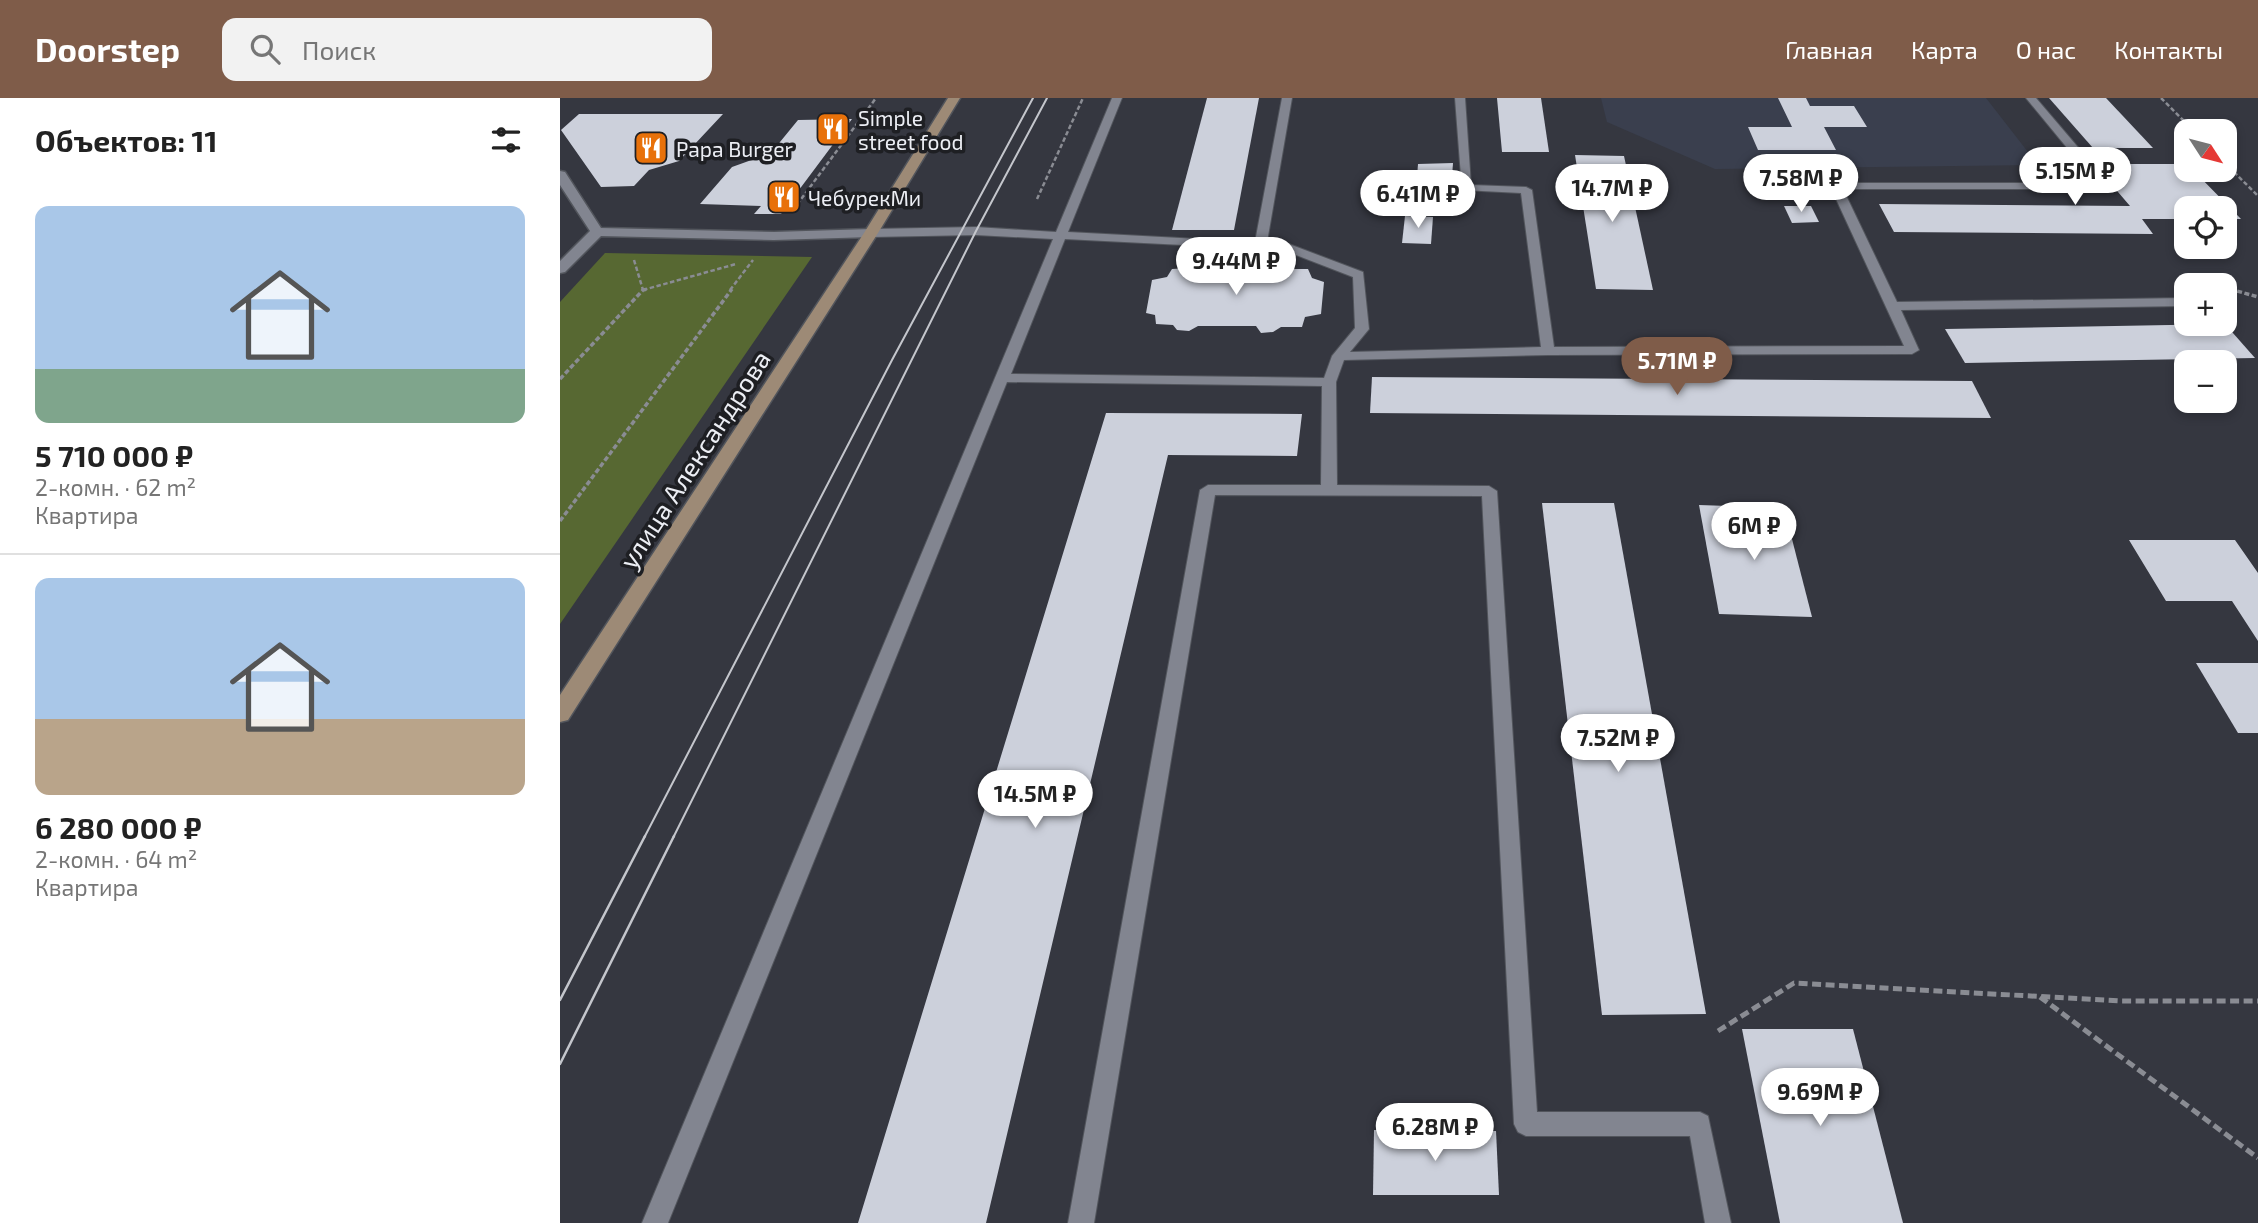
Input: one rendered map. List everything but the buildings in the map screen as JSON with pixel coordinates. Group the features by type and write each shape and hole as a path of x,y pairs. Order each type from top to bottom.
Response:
{"main road":[{"name":"улица Александрова","path":"560,713 871,233 954,98"}],"street":[{"path":"560,175 597,232"},
{"path":"560,269 597,232 774,236 871,233"}],"lane":[{"path":"655,1223 1117,98"},
{"path":"1260,246 1287,98"},
{"path":"1460,98 1466,187 1526,190 1548,351"},
{"path":"1339,356 1548,351 1912,350 1836,186 2105,186 2031,98"},
{"path":"871,233 976,231 1285,247 1359,275 1362,329 1339,356 1329,382 1329,490"},
{"path":"1893,306 2174,302"},
{"path":"1003,378 1329,382"},
{"path":"1081,1223 1208,490 1489,491 1526,1124 1700,1124 1718,1223"}],"path":[{"path":"774,236 876,98"},
{"path":"1037,199 1083,98"},
{"path":"2161,98 2182,119"},
{"path":"2237,175 2258,196"},
{"path":"632,254 643,290"},
{"path":"560,379 643,290 754,259 560,521"},
{"path":"2237,291 2258,297"},
{"path":"1718,1031 1794,983 2121,1001 2258,1001"},
{"path":"2039,997 2258,1158"}],"shaded area":[{"path":"1601,98 1986,98 2038,165 1715,169 1607,122"}],"green space":[{"path":"605,253 812,257 560,624 560,302"}],"tram line":[{"path":"644,838 892,360 1033,98"},
{"path":"673,838 976,231 1047,98"},
{"path":"560,1000 645,836"},
{"path":"560,1064 673,838"}],"place":[{"name":"Simple street food","path":"833,129"},
{"name":"Papa Burger","path":"651,148"},
{"name":"ЧебурекМи","path":"784,197"}]}
